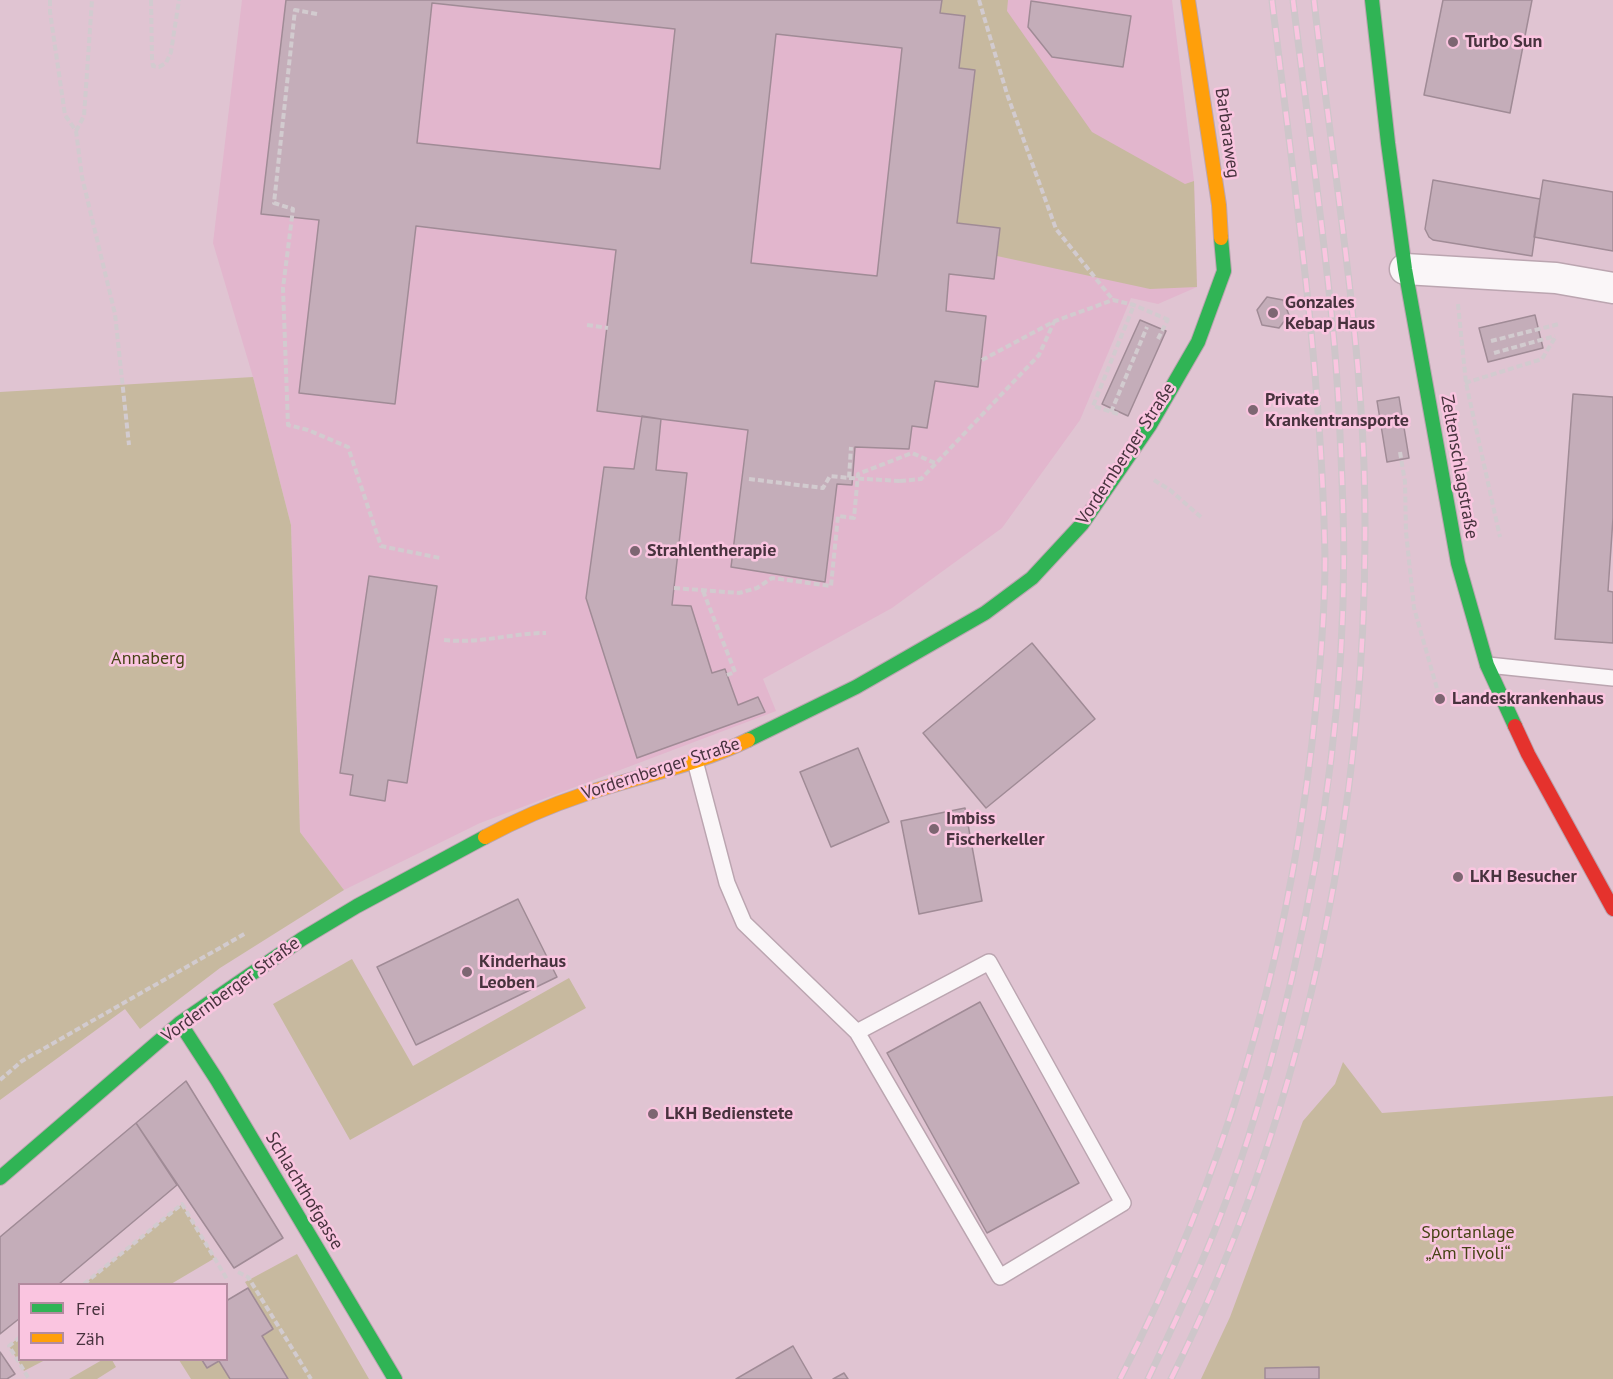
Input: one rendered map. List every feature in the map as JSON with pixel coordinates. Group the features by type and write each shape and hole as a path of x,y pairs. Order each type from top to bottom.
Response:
{"street":[{"name":"Barbaraweg","path":"1188,0 1219,205 1224,271"},
{"name":"Zeltenschlagstraße","path":"1372,0 1388,143 1406,269 1446,506 1458,563 1487,665 1528,754 1613,909"},
{"path":"1406,269 1556,278 1613,288"},
{"name":"Vordernberger Straße","path":"0,1178 180,1023 302,939 357,906 505,826 581,795 673,769 740,744 856,687 985,613 1032,578 1082,524 1150,425 1198,342 1224,271"},
{"name":"Schlachthofgasse","path":"180,1023 218,1080 395,1379"}],"lane":[{"path":"1487,665 1613,678"},
{"path":"695,761 727,883 744,923 857,1032 1000,1277 1123,1203 989,962 857,1032"}],"path":[{"path":"50,0 65,115 76,131 82,177 115,314 129,445"},
{"path":"76,131 84,116 92,0"},
{"path":"151,0 152,58 153,66 159,67 166,63 171,52 179,0"},
{"path":"979,0 1007,94 1056,229 1113,300"},
{"path":"317,14 295,10 274,202 293,209 283,288 288,425 308,430 348,447 381,546 440,558"},
{"path":"1450,272 1458,302 1466,383 1500,537"},
{"path":"982,360 1054,321 1113,300 1168,318 1198,342"},
{"path":"1134,305 1094,406 1111,412 1147,327"},
{"path":"1157,341 1168,318"},
{"path":"749,478 822,488 830,476 900,481 921,478 1039,355 1054,321"},
{"path":"1491,341 1559,324"},
{"path":"587,325 608,328"},
{"path":"1494,353 1556,336"},
{"path":"849,478 851,447"},
{"path":"674,588 739,593 757,588 772,578 831,586 838,516 854,518 858,474 912,453 934,463"},
{"path":"1401,458 1405,482 1406,532 1414,608 1440,699"},
{"path":"1124,463 1170,490 1202,518"},
{"path":"703,591 735,672 727,675"},
{"path":"444,640 483,641 526,633 546,633"},
{"path":"0,1080 22,1061 256,927"},
{"path":"85,1283 182,1204 227,1279"},
{"path":"238,1272 248,1277 311,1379"},
{"path":"18,1339 9,1346 18,1361"},
{"path":"18,1361 29,1379"}],"shaded area":[{"path":"242,0 1172,0 1194,181 1197,287 1158,304 1131,298 1080,420 1002,528 892,608 763,679 776,711 480,823 344,890 300,832 291,525 253,377 213,243"}],"green space":[{"path":"942,0 1008,0 1007,11 1092,132 1185,184 1194,181 1197,287 1150,289 997,256 1000,228 957,223 975,70 959,68 965,16 940,13"},
{"name":"Annaberg","path":"253,377 291,525 300,832 344,890 220,968 140,1029 125,1009 0,1100 0,392"},
{"path":"352,959 413,1066 569,978 586,1008 350,1140 273,1004"},
{"name":"Sportanlage „Am Tivoli“","path":"1343,1062 1382,1113 1613,1096 1613,1379 1201,1379 1230,1317 1303,1121 1335,1084"},
{"path":"182,1204 215,1258 173,1283 85,1283"},
{"path":"297,1254 369,1379 288,1379 262,1336 273,1329 245,1282"},
{"path":"18,1338 18,1361 9,1346"},
{"path":"18,1361 43,1361 24,1371"},
{"path":"100,1361 113,1361 116,1367 97,1379 69,1379"},
{"path":"180,1361 203,1361 207,1368 219,1361 230,1379 191,1379"}],"building":[{"path":"286,0 942,0 940,13 965,16 959,68 975,70 957,223 1000,228 994,279 949,274 946,311 986,316 978,387 935,381 927,428 912,426 909,449 855,447 852,485 837,484 825,582 731,567 748,430 597,411 616,250 416,226 395,404 299,393 319,220 261,214","holes":["432,3 675,29 660,169 417,143","776,34 902,48 877,276 751,263"]},
{"path":"1443,0 1532,0 1510,113 1424,95"},
{"path":"1031,1 1131,16 1123,67 1052,57 1028,27"},
{"path":"1433,180 1540,199 1532,256 1433,240 1429,237 1425,229"},
{"path":"1543,180 1613,192 1613,251 1534,237"},
{"name":"Gonzales Kebap Haus","path":"1267,297 1283,300 1289,315 1279,328 1262,325 1257,310"},
{"path":"1535,315 1543,348 1488,362 1479,328"},
{"path":"1140,320 1166,331 1128,416 1102,404"},
{"path":"1573,394 1613,397 1613,518 1608,591 1613,592 1613,643 1555,639"},
{"path":"1399,397 1409,458 1387,462 1377,401"},
{"name":"Strahlentherapie","path":"642,416 661,419 656,470 687,473 672,605 691,606 712,673 725,669 738,705 758,697 765,712 637,758 586,598 604,467 634,469"},
{"path":"369,576 437,586 407,783 388,780 385,801 350,795 353,775 340,773"},
{"path":"1032,643 1095,719 986,808 923,733"},
{"path":"858,748 889,822 831,847 800,772"},
{"path":"965,808 982,901 919,914 901,821"},
{"name":"Kinderhaus Leoben","path":"518,899 557,977 416,1045 377,967"},
{"path":"980,1002 1079,1183 987,1233 887,1053"},
{"path":"186,1081 283,1238 234,1268 136,1123"},
{"path":"136,1123 177,1185 60,1283 18,1283 18,1320 0,1334 0,1237"},
{"path":"248,1288 273,1329 262,1336 288,1379 230,1379 219,1361 228,1361 228,1300"},
{"path":"793,1346 812,1379 736,1379"},
{"path":"0,1352 15,1374 7,1379 0,1379"},
{"path":"203,1361 219,1361 207,1368"},
{"path":"1319,1367 1319,1379 1265,1379 1265,1368"},
{"path":"844,1373 848,1379 833,1379"}],"railway":[{"path":"1120,1379 1157,1304 1190,1227 1245,1070 1286,908 1301,826 1315,720 1324,605 1325,559 1319,419 1306,279 1272,0"},
{"path":"1148,1379 1212,1238 1242,1157 1261,1096 1286,1004 1305,916 1326,800 1333,742 1339,684 1344,567 1340,420 1324,248 1293,0"},
{"path":"1171,1379 1220,1272 1262,1162 1297,1049 1324,934 1345,818 1358,701 1364,583 1364,465 1361,407 1350,290 1314,0"}],"traffic: fast":[{"path":"1372,0 1405,269 1458,563 1487,665 1515,726"},
{"path":"748,740 856,687 985,613 1032,578 1082,524 1150,425 1198,342 1224,271 1221,238"},
{"path":"0,1178 180,1023 302,939 357,906 485,837"},
{"path":"180,1023 217,1080 395,1379"}],"traffic: slow":[{"path":"1188,0 1219,205 1221,238"},
{"path":"485,837 532,814 570,799 687,764 748,740"}],"traffic: jam":[{"path":"1515,726 1613,909"}],"place":[{"name":"Turbo Sun","path":"1453,42"},
{"name":"Gonzales Kebap Haus","path":"1273,313"},
{"name":"Private Krankentransporte","path":"1253,410"},
{"name":"Strahlentherapie","path":"635,551"},
{"name":"Landeskrankenhaus","path":"1440,699"},
{"name":"Imbiss Fischerkeller","path":"934,829"},
{"name":"LKH Besucher","path":"1458,877"},
{"name":"Kinderhaus Leoben","path":"467,972"},
{"name":"LKH Bedienstete","path":"653,1114"}]}
